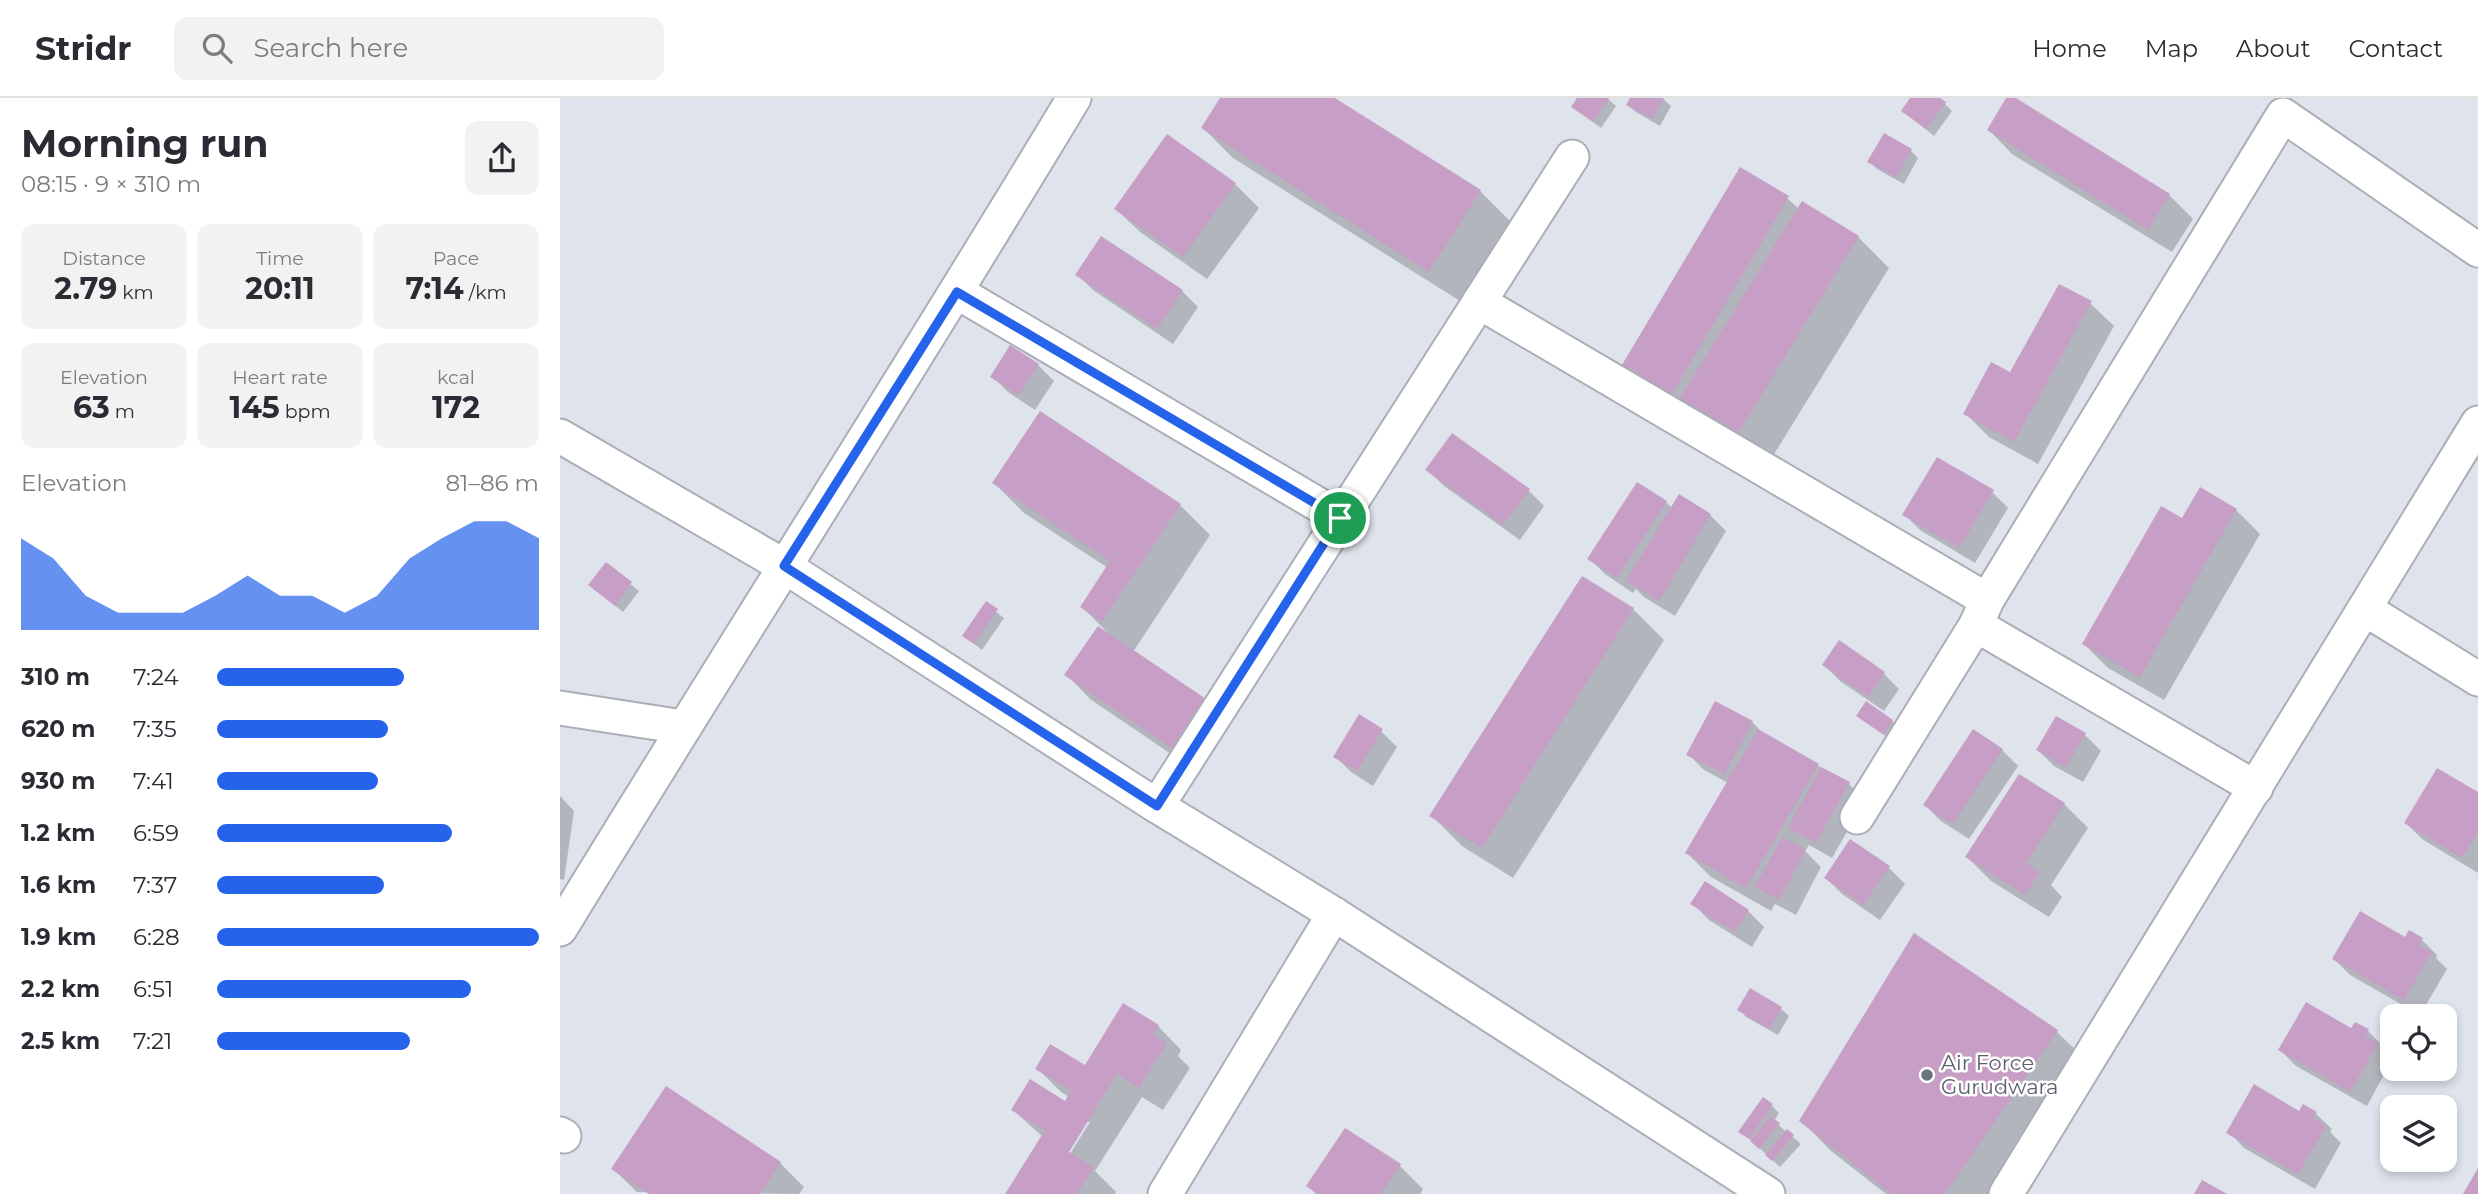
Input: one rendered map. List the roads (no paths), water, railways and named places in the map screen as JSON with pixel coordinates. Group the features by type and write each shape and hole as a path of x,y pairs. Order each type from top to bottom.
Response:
{"street":[{"path":"560,929 683,727 957,292 1074,98"},
{"path":"1857,817 2283,116 2478,250"},
{"path":"1157,806 1572,158"},
{"path":"957,292 1340,518"},
{"path":"1479,302 1981,613 2256,788"},
{"path":"2006,1194 2478,423"},
{"path":"560,436 784,566 1157,806 1334,914 1768,1194"},
{"path":"2365,609 2478,679"},
{"path":"560,708 683,727"},
{"path":"1165,1194 1334,914"}],"place":[{"name":"Air Force Gurudwara","path":"1927,1075"}]}
